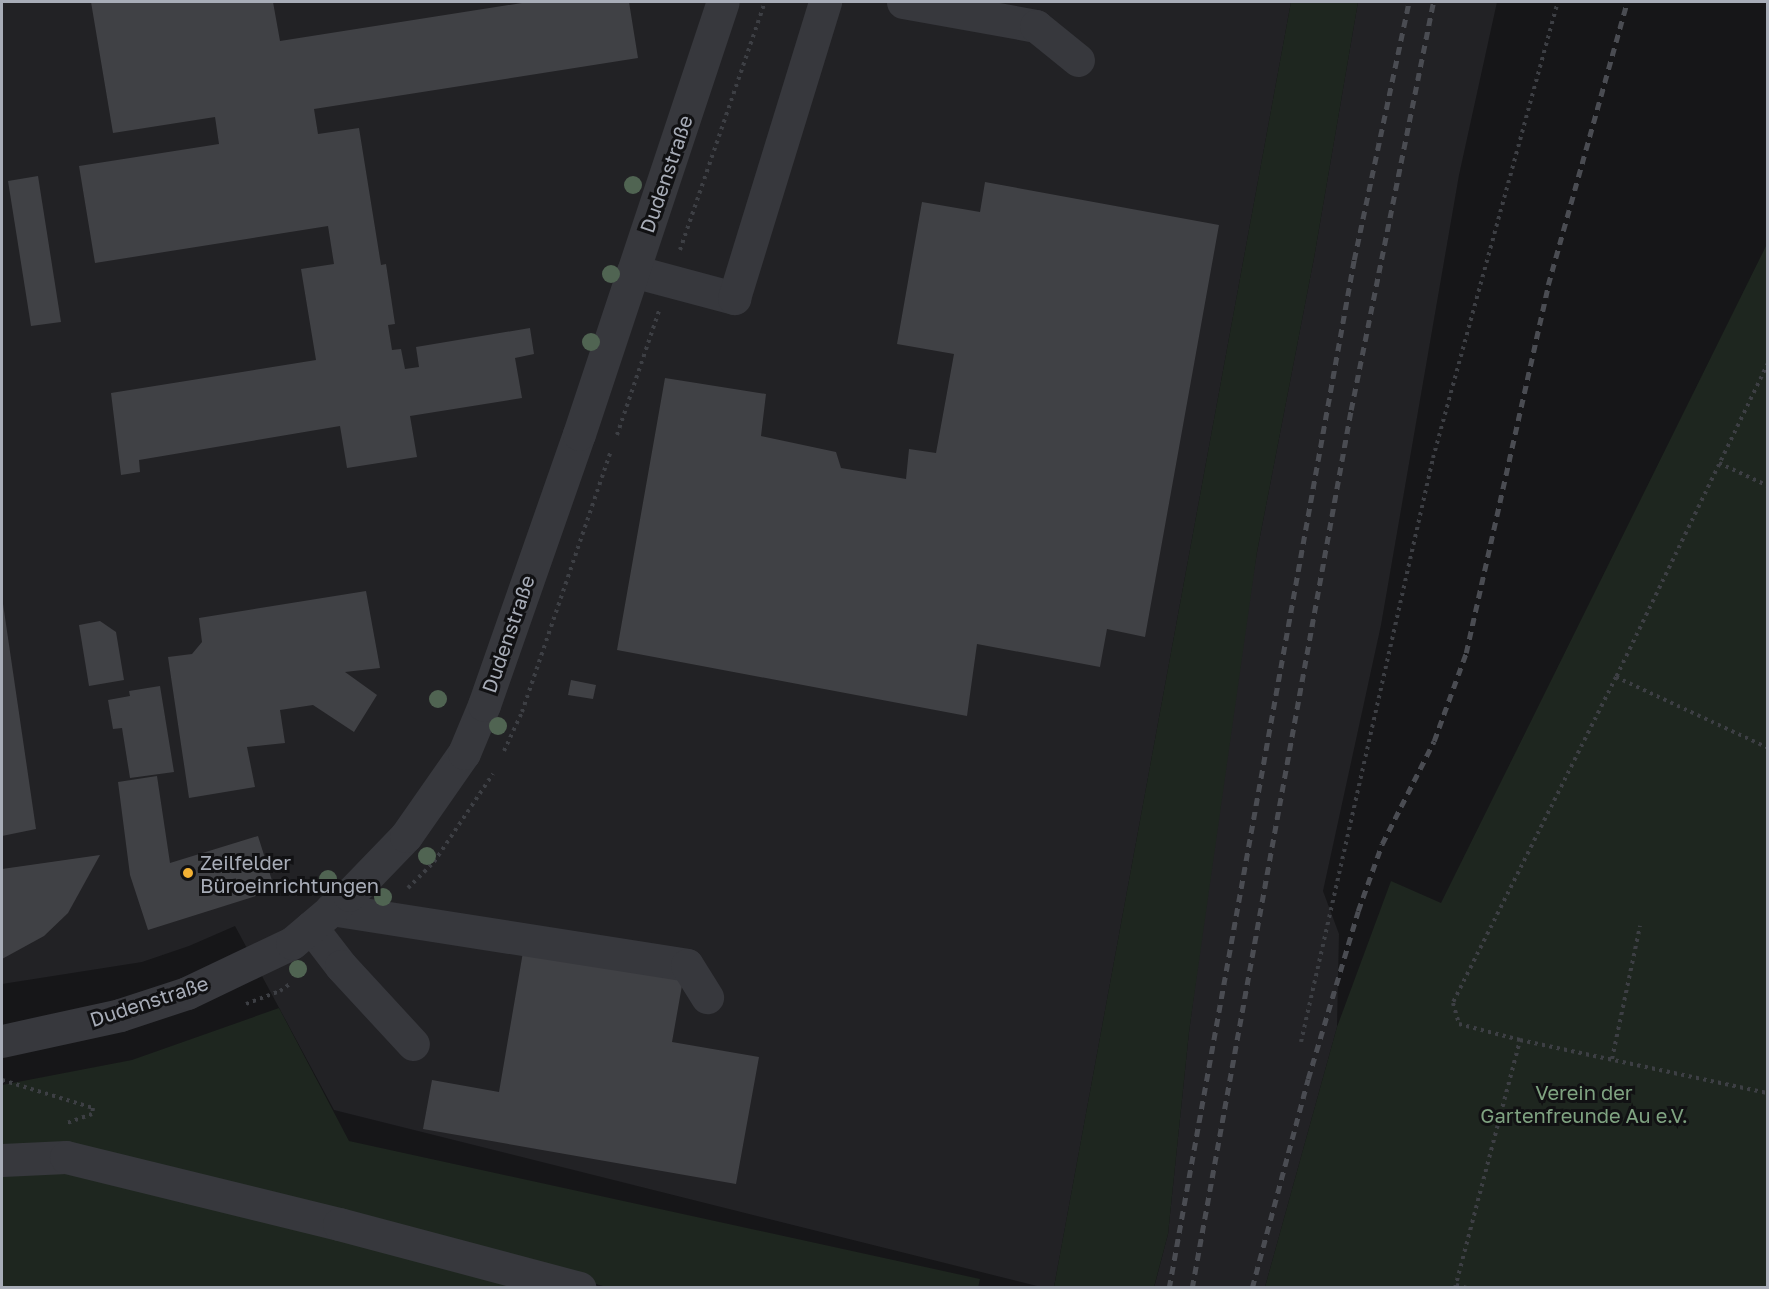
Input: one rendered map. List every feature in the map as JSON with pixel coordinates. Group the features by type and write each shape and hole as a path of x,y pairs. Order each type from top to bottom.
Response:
{"street":[{"name":"Dudenstraße","path":"10,1037 120,1015 187,993 292,943 406,836 464,753 484,705 723,2"},
{"path":"633,270 734,298 825,2"},
{"path":"903,2 1036,26 1078,60"},
{"path":"413,1044 340,966 321,918 687,965 707,997"},
{"path":"2,1160 66,1157 339,1224 580,1287"}],"path":[{"path":"1301,1042 1433,458 1558,2"},
{"path":"1767,363 1616,677 1453,1003 1460,1024 1520,1040 1767,1093"},
{"path":"1719,463 1767,486"},
{"path":"1616,677 1767,748"},
{"path":"1612,1059 1640,926"},
{"path":"1467,1287 1455,1286 1520,1040"},
{"path":"2,1080 93,1108 92,1114 58,1125"}],"shaded area":[{"path":"2,2 1291,2 1054,1287 1041,1287 334,1110 235,926 189,946 142,962 2,984"},
{"path":"1358,2 1497,2 1459,175 1381,625 1323,891 1339,934 1337,1027 1265,1287 1154,1288 1168,1234 1189,1032 1232,706 1257,552 1314,258"}],"green space":[{"path":"1291,2 1358,2 1314,258 1257,552 1189,1032 1168,1234 1154,1287 1054,1287"},
{"name":"Verein der Gartenfreunde Au e.V.","path":"1767,244 1767,1287 1265,1287 1337,1027 1391,881 1441,903"},
{"path":"279,1008 349,1141 980,1279 978,1288 607,1287 97,1153 2,1151 2,1085 132,1060"},
{"path":"64,1171 546,1287 2,1287 2,1173"}],"building":[{"path":"91,2 273,2 280,41 528,2 629,2 638,58 314,109 318,134 359,128 381,265 386,264 395,324 388,325 392,350 401,349 405,369 419,367 416,347 530,328 534,354 515,358 522,398 410,416 417,457 347,468 340,426 139,460 140,472 121,475 111,393 316,360 301,269 334,264 328,226 95,263 79,166 219,144 215,117 113,133"},
{"path":"38,176 61,322 31,326 8,181"},
{"path":"985,182 1219,225 1145,637 1107,629 1100,667 977,644 967,716 617,650 665,378 766,394 761,436 836,452 841,468 906,479 909,449 936,453 954,354 897,344 922,202 980,212"},
{"path":"366,591 380,668 345,672 377,695 354,732 313,705 280,710 285,743 247,747 255,787 189,798 168,657 192,654 202,642 199,618"},
{"path":"2,597 36,829 2,836"},
{"path":"100,621 116,632 124,680 89,686 79,625"},
{"path":"571,680 596,685 593,699 568,695"},
{"path":"160,686 174,772 130,778 122,728 113,729 108,700 130,696 129,691"},
{"path":"157,776 170,863 258,836 275,890 148,930 130,875 118,782"},
{"path":"100,855 68,913 44,936 2,959 2,869"},
{"path":"523,952 683,980 672,1042 759,1057 736,1184 423,1129 432,1080 499,1092"}],"railway":[{"path":"1169,1288 1354,260 1409,2"},
{"path":"1192,1288 1351,410 1433,2"},
{"path":"1252,1288 1308,1079 1358,911 1382,844 1434,741 1466,653 1548,285 1627,2"}],"place":[{"name":"Zeilfelder Büroeinrichtungen","path":"188,873"}]}
